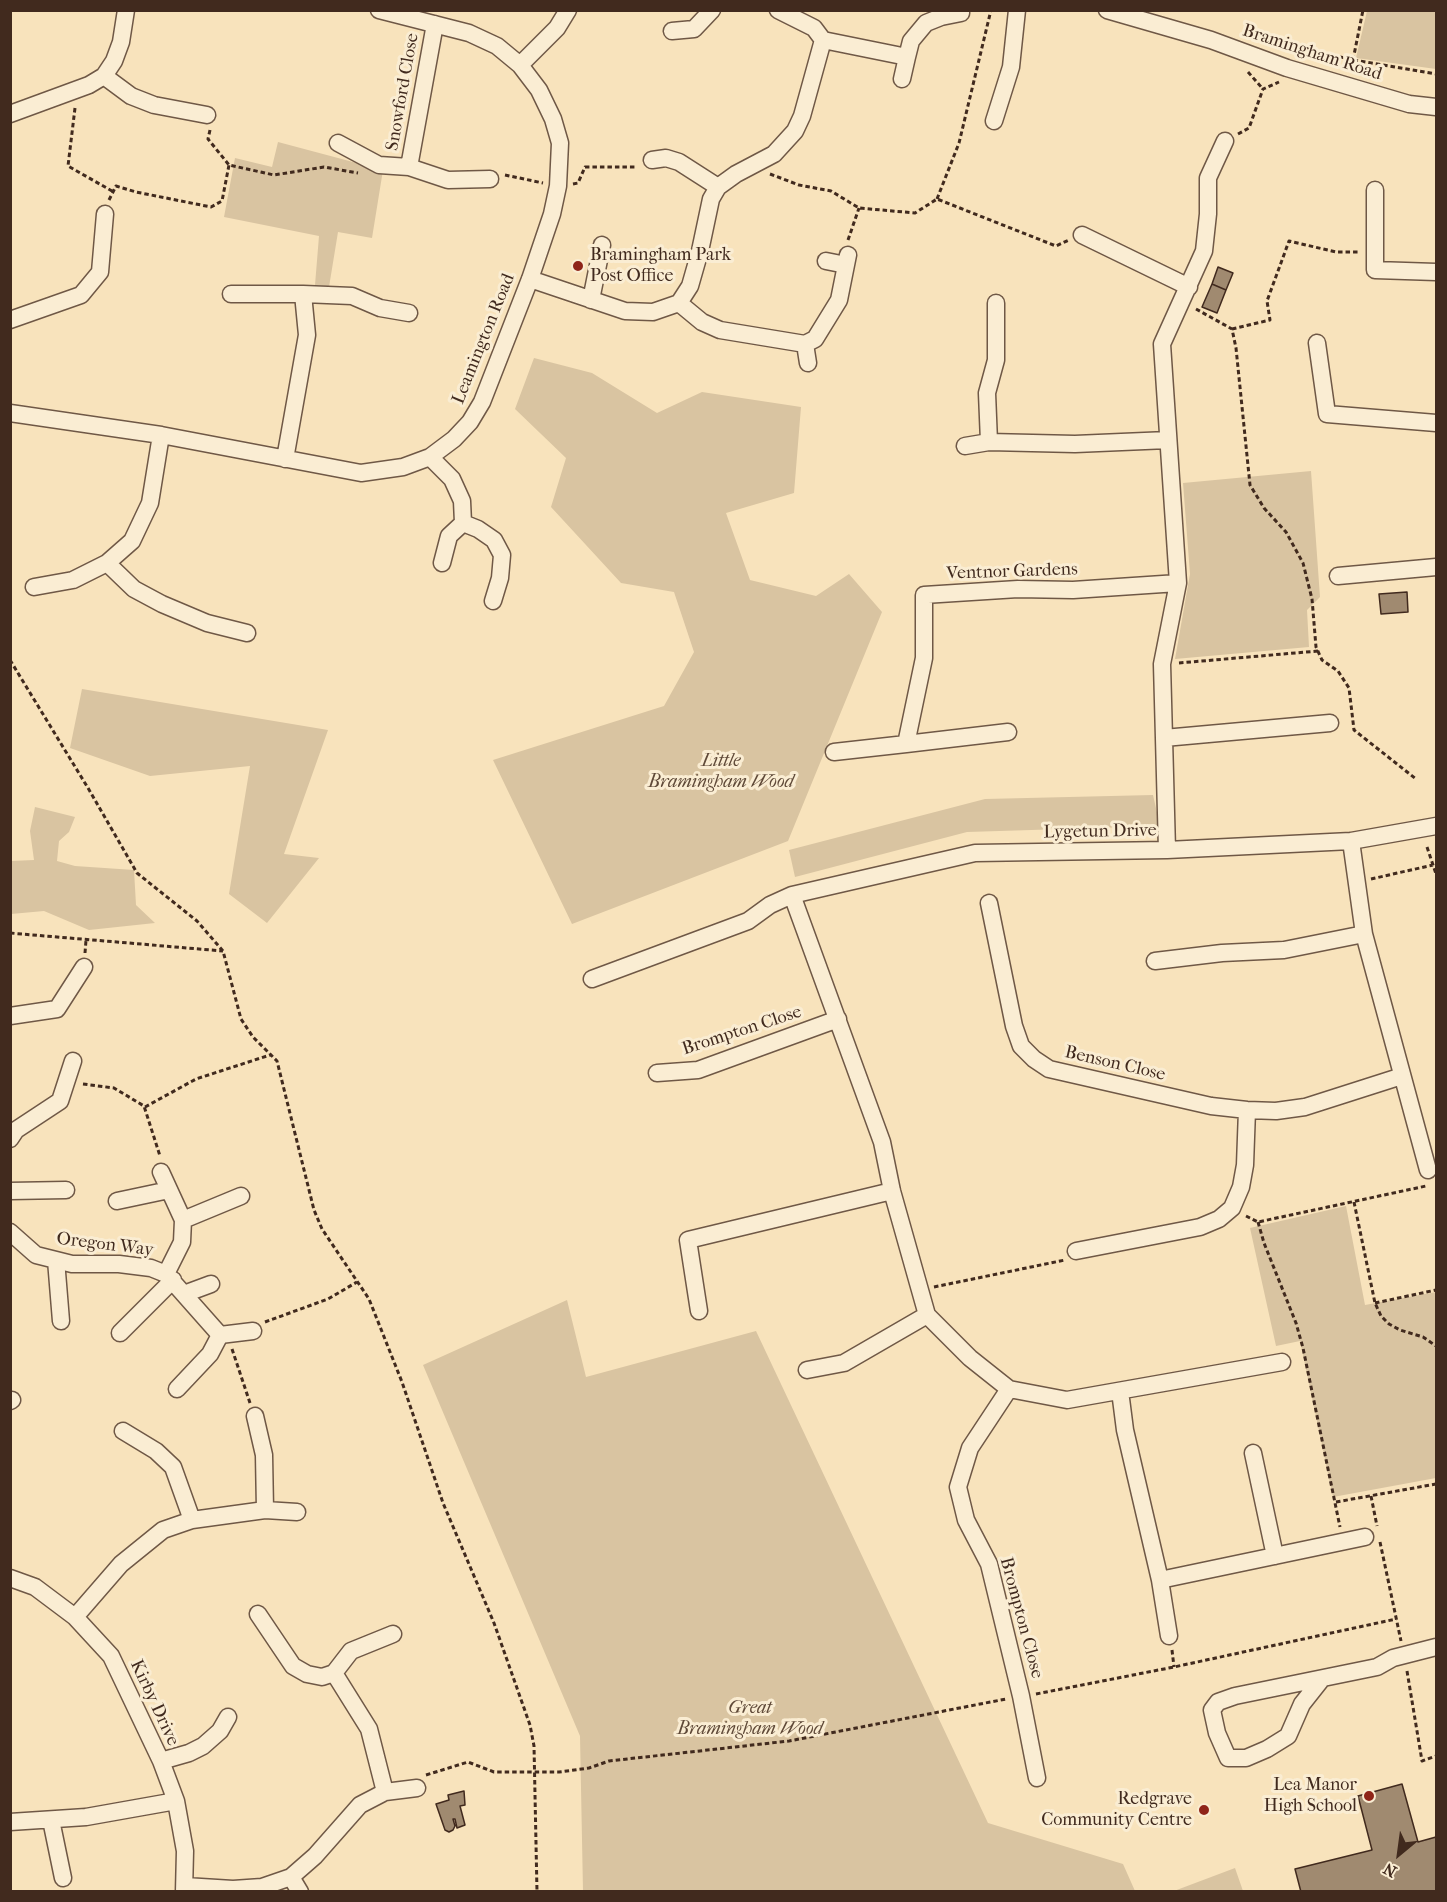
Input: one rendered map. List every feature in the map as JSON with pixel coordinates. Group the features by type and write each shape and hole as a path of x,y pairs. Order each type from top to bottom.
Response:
{"street":[{"path":"10,114 89,85 104,76 114,61 121,42 126,10"},
{"name":"Leamington Road","path":"10,413 161,435 361,473 403,467 430,457 454,439 470,422 482,402 530,279 552,214 558,186 560,143 553,119 539,90 520,65 497,46 469,33 380,10"},
{"path":"520,65 557,28 568,10"},
{"path":"672,31 693,29 712,10"},
{"path":"778,10 814,28 823,40 909,49"},
{"path":"994,121 1011,67 1017,10"},
{"name":"Bramingham Road","path":"1107,10 1211,40 1287,68 1398,101 1437,106"},
{"path":"902,79 909,49 926,23 961,13"},
{"name":"Snowford Close","path":"409,167 435,24"},
{"path":"530,279 625,311 653,312 679,303 690,286 711,199 718,187 736,174 774,154 795,131 802,116 823,40"},
{"path":"104,76 131,96 154,105 207,116"},
{"path":"1167,850 1162,664 1178,582 1162,344 1204,251 1208,214 1208,178 1225,141"},
{"name":"Snowford Close","path":"338,143 379,165 409,167 448,180 490,179"},
{"path":"652,160 666,158 680,162 718,187"},
{"path":"1375,190 1375,270 1437,272"},
{"path":"10,320 81,295 100,272 105,214"},
{"path":"1082,235 1186,294"},
{"path":"591,300 602,245"},
{"path":"679,303 702,322 720,330 806,344 815,339 839,300 847,260 826,261"},
{"path":"231,294 352,296 380,308 409,313"},
{"path":"285,459 307,334 303,294"},
{"path":"989,442 987,393 996,360 996,303"},
{"path":"1317,343 1327,414 1437,423"},
{"path":"806,344 808,363"},
{"path":"34,587 73,580 107,563 132,541 150,502 161,435"},
{"path":"965,446 989,442 1075,444 1168,440"},
{"path":"430,457 452,479 462,501 463,523 449,536 442,563"},
{"path":"463,523 478,529 494,540 502,555 500,578 493,601"},
{"path":"107,563 134,589 162,604 207,623 247,633"},
{"path":"1338,576 1437,567"},
{"name":"Ventnor Gardens","path":"906,744 924,658 924,595 1017,590 1073,591 1178,582"},
{"path":"1164,738 1330,723"},
{"path":"834,752 1008,732"},
{"name":"Lygetun Drive","path":"592,979 748,921 770,905 792,895 975,853 1167,850 1351,841 1437,826"},
{"path":"1351,841 1364,934 1431,1177"},
{"path":"792,895 882,1142 892,1191 927,1316 970,1358 1009,1389 1067,1400 1282,1362"},
{"name":"Benson Close","path":"989,903 1014,1026 1021,1046 1049,1069 1211,1106 1247,1110 1305,1107 1402,1076"},
{"path":"1155,962 1222,953 1284,950 1364,934"},
{"path":"10,1016 57,1009 84,967"},
{"name":"Brompton Close","path":"657,1073 698,1070 838,1019"},
{"path":"10,1138 16,1130 60,1101 73,1060"},
{"path":"1076,1251 1200,1227 1219,1219 1232,1208 1241,1187 1245,1165 1247,1110"},
{"path":"161,1172 183,1220 241,1196"},
{"path":"10,1191 66,1190"},
{"path":"117,1201 169,1190"},
{"path":"699,1311 688,1240 892,1191"},
{"name":"Oregon Way","path":"10,1232 36,1254 56,1260 72,1264 119,1264 140,1267 169,1277 182,1242 183,1220"},
{"path":"56,1260 61,1321"},
{"path":"120,1333 169,1277 224,1334"},
{"path":"184,1294 211,1284"},
{"path":"807,1370 844,1363 927,1316"},
{"path":"177,1389 210,1354 224,1334 253,1331"},
{"name":"Brompton Close","path":"1009,1389 970,1448 958,1487 966,1520 989,1564 1021,1696 1037,1778"},
{"path":"1120,1391 1125,1430 1160,1580 1169,1636"},
{"path":"255,1416 264,1455 265,1510"},
{"path":"123,1431 156,1451 173,1467 192,1520"},
{"path":"1253,1453 1275,1556"},
{"path":"75,1617 121,1564 163,1530 192,1520 265,1510 297,1512"},
{"path":"1160,1580 1365,1537"},
{"name":"Kirby Drive","path":"10,1578 35,1587 75,1617 111,1656 176,1801 185,1851 184,1889"},
{"path":"258,1614 293,1666 307,1674 322,1677 334,1673 351,1651 393,1634"},
{"path":"1321,1680 1302,1704 1288,1736 1268,1749 1246,1758 1228,1758 1216,1733 1212,1710 1218,1702 1235,1696 1377,1667 1404,1654 1437,1647"},
{"path":"334,1673 369,1729 385,1792"},
{"path":"160,1761 189,1753 203,1746 220,1731 228,1717"},
{"path":"184,1889 262,1887 291,1877 315,1856 360,1806 385,1792 417,1788"},
{"path":"10,1822 86,1817 176,1801"},
{"path":"51,1820 63,1878"},
{"path":"291,1877 300,1892"}],"path":[{"path":"751,167 799,185 831,191 859,208 915,213 937,199 959,143 991,10"},
{"path":"1353,60 1363,10"},
{"path":"1293,55 1295,46 1353,60 1437,74"},
{"path":"1225,141 1249,128 1263,89 1283,80"},
{"path":"77,89 68,166 112,191"},
{"path":"207,116 211,125 208,139 229,165 274,175 324,167 358,173"},
{"path":"105,214 112,191 116,186 211,207 222,201 229,165"},
{"path":"937,199 1056,246 1082,235"},
{"path":"847,260 845,249 859,208"},
{"path":"1232,329 1270,320 1267,302 1289,241 1336,252 1375,252"},
{"path":"1186,294 1232,329 1250,485 1264,508 1286,532 1303,563 1312,599 1316,647 1322,660 1338,671 1348,688 1354,730 1416,779"},
{"path":"1162,664 1318,651"},
{"path":"10,660 137,873 197,921 223,951 241,1019 253,1037 277,1061 314,1210 322,1229 369,1299 443,1503 506,1655 530,1725 534,1746 537,1892"},
{"path":"1427,846 1437,874"},
{"path":"1358,882 1433,864"},
{"path":"10,933 223,951"},
{"path":"145,1107 196,1079 271,1054"},
{"path":"66,1082 114,1088 145,1107 160,1155 161,1172"},
{"path":"1232,1208 1258,1222 1354,1202 1431,1177"},
{"path":"1354,1202 1375,1303 1381,1316 1400,1330 1423,1337 1437,1346"},
{"path":"1258,1222 1296,1323 1336,1502 1342,1542"},
{"path":"920,1290 1064,1262 1076,1251"},
{"path":"253,1331 258,1324 328,1299 357,1282"},
{"path":"1375,1303 1437,1290"},
{"path":"224,1334 255,1416"},
{"path":"1336,1502 1437,1484"},
{"path":"1371,1496 1404,1654 1422,1761 1437,1756"},
{"path":"417,1788 416,1778 468,1762 494,1772 559,1772 589,1768 609,1761 789,1742 1174,1667 1396,1620"}],"green space":[{"path":"1367,11 1436,11 1436,69 1356,58"},
{"path":"278,142 383,170 372,238 338,232 329,287 315,285 319,236 224,217 235,158 272,167"},
{"name":"Little Bramingham Wood","path":"534,358 592,373 657,413 702,392 801,407 794,493 726,513 750,580 816,596 849,574 882,612 788,841 572,924 493,760 664,706 694,652 674,592 621,583 551,507 566,458 515,409"},
{"path":"1311,471 1320,597 1307,610 1309,647 1175,659 1190,574 1183,483"},
{"path":"82,689 328,730 284,854 319,858 267,923 229,894 250,766 150,776 70,748"},
{"path":"1153,795 1160,826 967,832 795,877 789,850 985,799"},
{"path":"35,807 75,817 69,832 59,841 57,861 75,866 134,870 136,905 155,923 89,930 44,911 11,914 11,861 34,860 30,831"},
{"path":"1346,1206 1365,1305 1436,1292 1436,1478 1333,1497 1300,1341 1276,1346 1250,1228"},
{"name":"Great Bramingham Wood","path":"567,1300 586,1377 756,1331 988,1823 1123,1864 1135,1891 583,1891 580,1736 423,1365"},
{"path":"1235,1868 1243,1891 1174,1891"}],"building":[{"path":"1218,267 1233,273 1226,290 1212,284"},
{"path":"1212,284 1226,290 1217,313 1202,307"},
{"path":"1407,592 1408,612 1381,614 1379,594"},
{"path":"1402,1784 1418,1842 1436,1837 1436,1892 1301,1892 1295,1869 1372,1850 1358,1796"},
{"path":"464,1791 465,1805 460,1806 465,1825 457,1828 455,1819 453,1819 455,1826 449,1832 445,1830 436,1804 449,1800 448,1795"}],"place":[{"name":"Bramingham Park Post Office","path":"578,266"},
{"name":"Lea Manor High School","path":"1369,1796"},
{"name":"Redgrave Community Centre","path":"1204,1810"}]}
